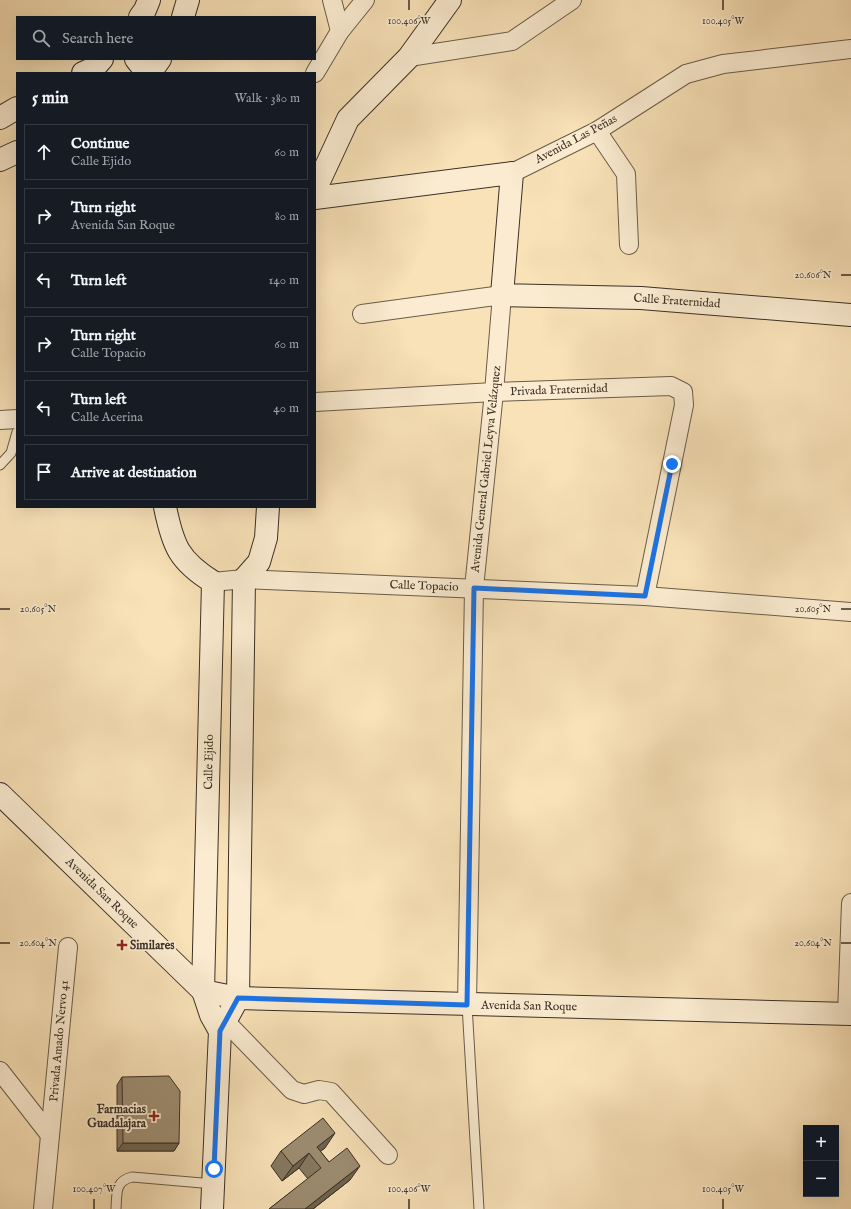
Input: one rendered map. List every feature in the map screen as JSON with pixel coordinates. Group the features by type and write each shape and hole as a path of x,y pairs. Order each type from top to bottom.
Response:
{"street":[{"path":"141,16 149,0"},
{"path":"183,16 188,0"},
{"path":"332,0 340,32"},
{"path":"315,72 340,32 365,0"},
{"path":"316,188 348,119 409,57 450,0"},
{"path":"409,57 512,41 572,0"},
{"name":"Avenida Las Peñas","path":"316,198 512,173 597,131 686,74 722,64 851,48"},
{"path":"137,60 146,72"},
{"path":"151,72 159,60"},
{"path":"0,118 16,109"},
{"path":"597,131 626,174 629,245"},
{"path":"0,160 16,152"},
{"name":"Avenida General Gabriel Leyva Velázquez","path":"467,1005 474,588 494,392 512,173"},
{"path":"362,314 502,295"},
{"name":"Calle Fraternidad","path":"502,295 641,298 851,315"},
{"name":"Privada Fraternidad","path":"316,402 494,392 671,386 683,392 684,405 645,596"},
{"path":"0,420 16,419"},
{"path":"165,508 169,528 177,549 193,570 213,582"},
{"path":"212,1209 222,1026 238,998 244,579 259,562 266,538 268,508"},
{"name":"Calle Topacio","path":"213,582 244,579 645,596 851,612"},
{"name":"Calle Ejido","path":"213,582 203,991 211,1015 222,1026"},
{"name":"Avenida San Roque","path":"0,794 203,991 238,998 849,1014"},
{"path":"849,1014 851,903"},
{"name":"Privada Amado Nervo 41","path":"43,1209 68,947"},
{"path":"222,1026 292,1090 304,1094 319,1090 331,1092 388,1155"},
{"path":"0,1071 50,1135"}],"lane":[{"path":"0,464 11,453 16,436"},
{"path":"467,1005 480,1209"},
{"path":"116,1209 119,1184 124,1179 132,1177 214,1184"}],"building":[{"path":"169,1076 180,1091 179,1143 123,1143 122,1077"},
{"path":"323,1118 335,1133 317,1147 329,1162 347,1148 360,1166 305,1209 269,1209 321,1168 309,1153 293,1166 281,1151"}],"place":[{"name":"Similares","path":"122,945"},
{"name":"Farmacias Guadalajara","path":"154,1116"}],"route":[{"path":"214,1169 218,1046 220,1031 238,998 467,1005 474,588 645,596 672,464"}]}
